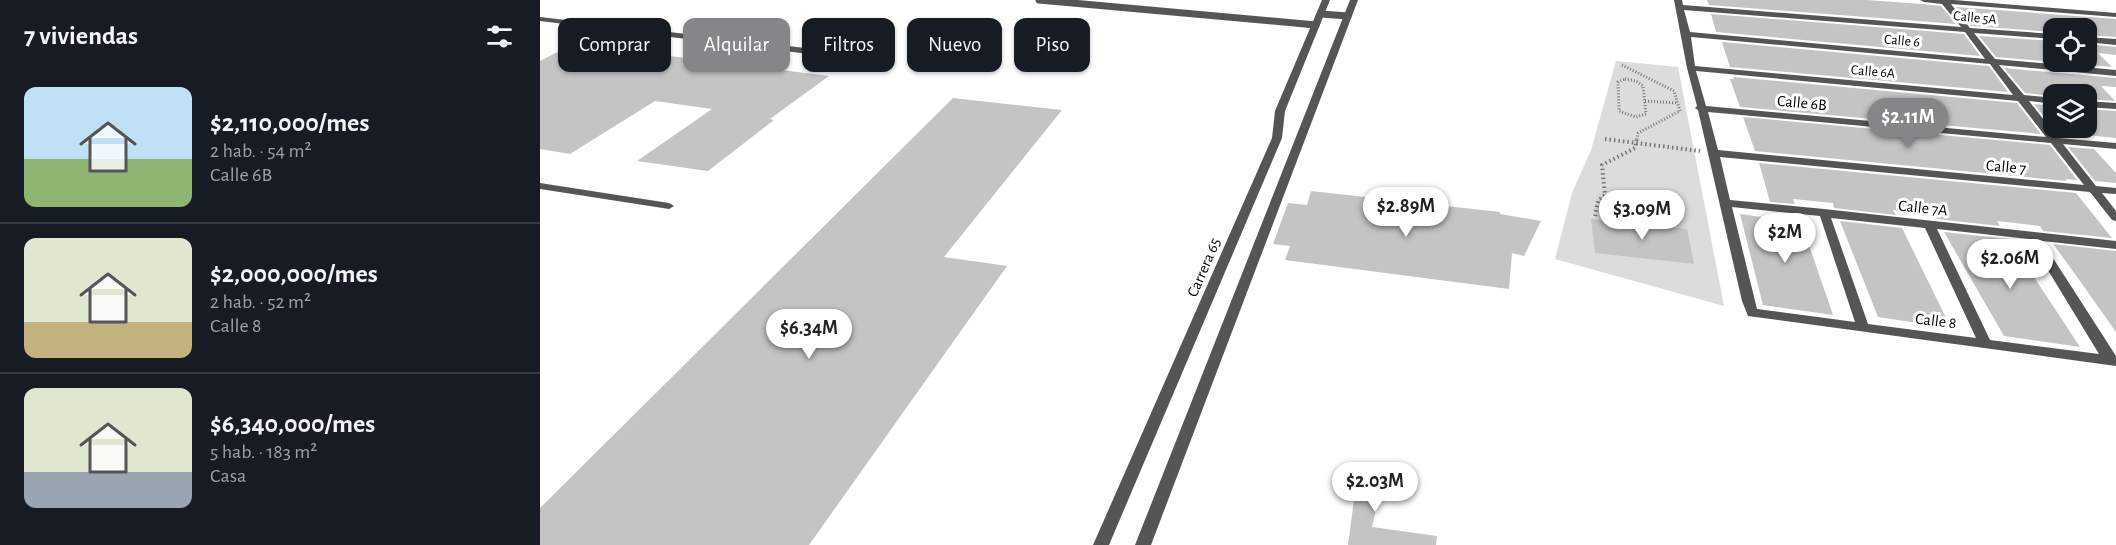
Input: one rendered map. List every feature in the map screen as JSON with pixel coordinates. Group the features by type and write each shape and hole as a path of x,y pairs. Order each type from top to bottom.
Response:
{"street":[{"name":"Carrera 65","path":"1101,545 1277,138 1280,111 1326,0"},
{"path":"1143,545 1354,0"},
{"path":"1924,0 2116,15"},
{"path":"1945,2 2116,218"},
{"path":"1678,3 1686,34 1690,68 1726,203"},
{"name":"Calle 5A","path":"1678,3 2043,36"},
{"path":"540,19 802,50"},
{"name":"Calle 6","path":"1686,34 2116,73"},
{"path":"2097,40 2116,42"},
{"name":"Calle 6A","path":"1690,68 2043,100"},
{"path":"2097,105 2116,106"},
{"name":"Calle 6B","path":"1700,108 2116,146"},
{"name":"Calle 7","path":"1714,153 2116,191"},
{"path":"540,186 669,206"},
{"name":"Calle 7A","path":"1726,203 2116,245"},
{"name":"Calle 8","path":"1726,203 1752,313 2113,361"},
{"path":"1824,212 1863,328"},
{"path":"1929,224 1985,343"},
{"path":"2032,236 2113,361"}],"lane":[{"path":"1039,0 1319,20 1348,16"}],"path":[{"path":"1595,216 1598,201 1605,195 1602,165 1635,148 1638,133 1680,111 1674,92 1622,65"},
{"path":"1632,80 1635,72"},
{"path":"1625,79 1632,80 1643,86 1646,114 1641,118 1628,116 1620,111 1618,82 1625,79"},
{"path":"1645,100 1678,103"},
{"path":"1605,139 1714,153"}],"shaded area":[{"path":"1616,61 1678,67 1724,306 1555,259 1572,193 1591,150"}],"building":[{"path":"1707,0 1867,0 1922,4 1941,6 1956,24 1709,5"},
{"path":"1956,7 2116,19 2116,37 2097,36 2097,18 2043,18 2043,31 1971,26"},
{"path":"1711,14 1964,34 1980,56 1716,32"},
{"path":"1979,36 2043,40 2043,61 1996,57"},
{"path":"1722,42 1989,66 2008,92 1730,67"},
{"path":"2097,45 2116,47 2116,55 2098,53 2112,67 2097,66"},
{"path":"558,52 558,72 671,72 671,56 683,58 683,72 790,71 829,76 770,119 774,120 708,171 637,161 712,109 655,101 570,154 540,149 540,61"},
{"path":"2004,68 2116,78 2116,87 2101,86 2115,101 2097,100 2097,84 2043,84 2043,95 2025,93"},
{"path":"1733,77 2017,103 2041,134 1740,107 1730,79 1734,79"},
{"path":"953,98 1062,110 944,257 1007,266 809,545 540,545 540,508"},
{"path":"2034,104 2043,105 2043,116"},
{"path":"2097,110 2116,111 2116,138 2097,136"},
{"path":"1743,117 2050,145 2077,180 2065,179 2067,181 1755,151"},
{"path":"2068,147 2094,149 2116,173 2116,183 2095,181"},
{"path":"1759,163 2076,193 2112,238 2043,231 2040,226 1997,221 2000,226 1937,219 1934,214 1893,210 1896,215 1834,208 1833,203 1793,199 1795,204 1770,202"},
{"path":"1311,191 1500,212 1500,214 1541,221 1524,256 1512,253 1509,289 1285,260 1290,246 1273,244 1288,203 1307,205"},
{"path":"1740,214 1776,219 1774,214 1799,216 1833,315 1763,305"},
{"path":"1591,219 1687,229 1694,264 1595,253"},
{"path":"1840,221 1902,228 1951,328 1878,317"},
{"path":"1944,232 2009,239 2080,347 2004,336"},
{"path":"2053,244 2116,251 2116,332 2075,274"},
{"path":"1351,468 1391,476 1387,496 1380,494 1372,527 1437,536 1436,545 1348,545 1354,500 1343,498"}]}
